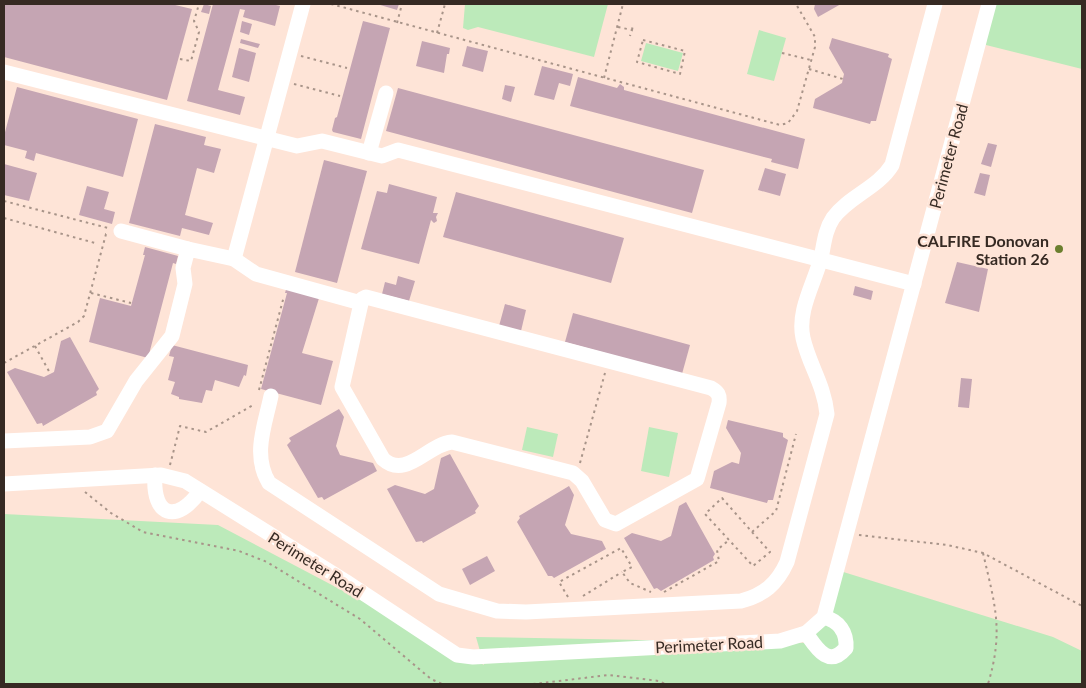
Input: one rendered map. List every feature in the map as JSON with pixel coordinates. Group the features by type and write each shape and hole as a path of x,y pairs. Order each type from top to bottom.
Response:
{"street":[{"path":"234,259 304,4"},
{"path":"271,396 259,453 262,470 269,483 439,594 497,611 512,612 741,601 764,593 781,575 787,562 826,414 825,398 803,341 801,327 809,291 820,260 828,226 848,203 882,178 892,165 935,4"},
{"name":"Perimeter Road","path":"4,484 161,476 184,481 345,581 456,655 473,657 780,640 806,633 824,617 989,4"},
{"path":"4,72 297,146 322,141 382,156 398,150 914,284"},
{"path":"369,153 386,93"},
{"path":"120,231 234,259 256,274 361,303"},
{"path":"4,441 90,437 106,430 136,381 172,336 185,284 183,268 188,249"},
{"path":"366,297 717,392 720,397 719,403 700,473 692,483 616,524 604,520 577,475 452,442 444,444 404,466 388,464 383,459 342,387 361,303 362,299 366,297"},
{"path":"161,476 155,494 158,504 164,511 174,512 184,508 200,491"},
{"path":"806,633 820,652 825,655 836,656 841,653 846,648 844,633 839,625 824,617"}],"path":[{"path":"180,58 191,61 199,32 194,21 199,4"},
{"path":"331,4 604,78 622,81 636,88 780,126 794,118 812,61 815,37 796,4"},
{"path":"397,23 402,4"},
{"path":"437,33 445,4"},
{"path":"604,78 623,4"},
{"path":"630,36 633,24"},
{"path":"618,27 632,30"},
{"path":"643,40 685,51 686,53 680,74 637,62 643,40"},
{"path":"290,53 347,68"},
{"path":"782,54 812,61"},
{"path":"809,69 843,79"},
{"path":"282,81 340,96"},
{"path":"4,202 120,231"},
{"path":"4,218 95,243"},
{"path":"4,363 78,322 85,313 106,234 120,231"},
{"path":"91,293 131,303"},
{"path":"161,476 180,426 206,432 255,405 285,295"},
{"path":"35,346 50,372"},
{"path":"577,475 608,361"},
{"path":"752,532 776,511 796,434"},
{"path":"72,480 93,500 143,532 239,551 267,562 360,619 430,679 442,684"},
{"path":"722,498 752,532 770,552 753,566 705,514 722,498"},
{"path":"847,532 870,537 947,544 983,553 1082,606"},
{"path":"659,595 719,561 717,550 730,540"},
{"path":"570,600 560,582 620,548 632,568 581,597"},
{"path":"983,553 998,614 997,656 988,684"},
{"path":"622,572 630,582 652,592"},
{"path":"533,684 609,675 659,681 664,684"}],"green space":[{"path":"465,4 608,4 594,57 478,27 468,30 463,28"},
{"path":"989,4 1082,4 1082,69 986,45"},
{"path":"759,30 786,38 774,81 747,74"},
{"path":"646,43 683,53 678,71 641,61"},
{"path":"527,427 558,434 553,457 522,450"},
{"path":"649,427 678,433 669,477 641,471"},
{"path":"4,514 218,525 484,665 476,637 813,643 837,570 1053,637 1082,651 1082,684 4,684"}],"building":[{"path":"5,4 171,4 192,9 167,100 4,57"},
{"path":"204,4 211,6 209,14 201,12"},
{"path":"213,4 272,4 280,6 275,26 243,17 245,10 240,9 218,90 245,97 240,115 187,101"},
{"path":"377,4 399,4 397,10"},
{"path":"815,4 841,4 818,17 814,9"},
{"path":"242,21 252,24 249,35 240,32"},
{"path":"363,21 390,28 361,139 333,132 332,130"},
{"path":"832,38 889,54 888,57 892,59 876,121 871,121 870,124 813,108 815,99 842,83 844,74 829,48"},
{"path":"241,39 260,44 258,48 240,43"},
{"path":"422,41 450,48 449,54 447,54 444,73 416,66"},
{"path":"467,46 488,51 483,72 462,66"},
{"path":"239,48 256,53 249,82 232,77"},
{"path":"542,66 573,74 570,86 559,83 554,100 534,95"},
{"path":"578,77 617,88 620,84 624,87 624,90 805,139 798,169 771,162 772,159 570,106"},
{"path":"505,85 515,87 511,102 502,99"},
{"path":"17,87 138,119 123,177 36,153 34,161 25,158 27,151 4,145 4,136"},
{"path":"398,88 704,170 692,213 386,131"},
{"path":"155,124 206,137 204,145 221,149 214,173 197,168 185,215 213,223 209,235 182,228 180,236 129,223"},
{"path":"988,143 997,145 991,167 981,164"},
{"path":"324,160 367,171 337,283 295,272"},
{"path":"4,164 37,173 29,201 4,195"},
{"path":"765,168 786,174 780,196 758,190"},
{"path":"980,173 990,175 985,196 974,193"},
{"path":"389,184 437,197 433,213 438,213 437,221 434,223 431,220 419,264 361,249 377,191 387,193"},
{"path":"87,186 109,192 104,209 115,212 112,224 79,215"},
{"path":"456,192 624,238 611,283 443,237"},
{"path":"145,247 178,256 176,264 173,263 148,358 89,342 100,298 131,306 145,255 143,255"},
{"path":"957,262 988,269 979,312 945,303"},
{"path":"398,276 415,281 409,301 382,294 385,282 396,285"},
{"path":"287,286 320,295 302,353 333,361 321,405 261,389 287,293 285,293"},
{"path":"855,286 873,291 871,300 853,295"},
{"path":"505,304 526,310 521,331 499,326"},
{"path":"573,313 690,345 682,374 565,342"},
{"path":"70,337 99,389 96,392 97,395 43,426 42,423 37,424 7,372 15,368 44,377 54,372 61,341"},
{"path":"172,345 248,365 246,376 244,375 239,387 215,380 212,391 206,390 202,403 179,399 179,397 171,394 175,382 168,380 174,357 169,356"},
{"path":"961,378 972,379 969,408 958,407"},
{"path":"339,409 344,417 336,446 340,455 373,463 377,471 324,500 322,497 318,498 287,445 291,441 289,438"},
{"path":"728,420 783,433 783,437 788,440 773,500 768,500 767,503 710,488 714,471 732,462 739,464 741,453 726,428"},
{"path":"450,454 479,506 475,511 476,513 423,543 422,541 416,542 387,489 395,485 425,494 434,489 441,458"},
{"path":"569,486 574,495 565,525 571,534 602,541 606,549 554,578 548,576 517,522 520,518 519,516"},
{"path":"686,502 715,554 714,560 661,591 657,588 654,589 624,538 632,533 661,541 671,536 679,506"},
{"path":"487,556 495,571 470,585 462,569"}],"place":[{"name":"CALFIRE Donovan Station 26","path":"1059,249"}]}
